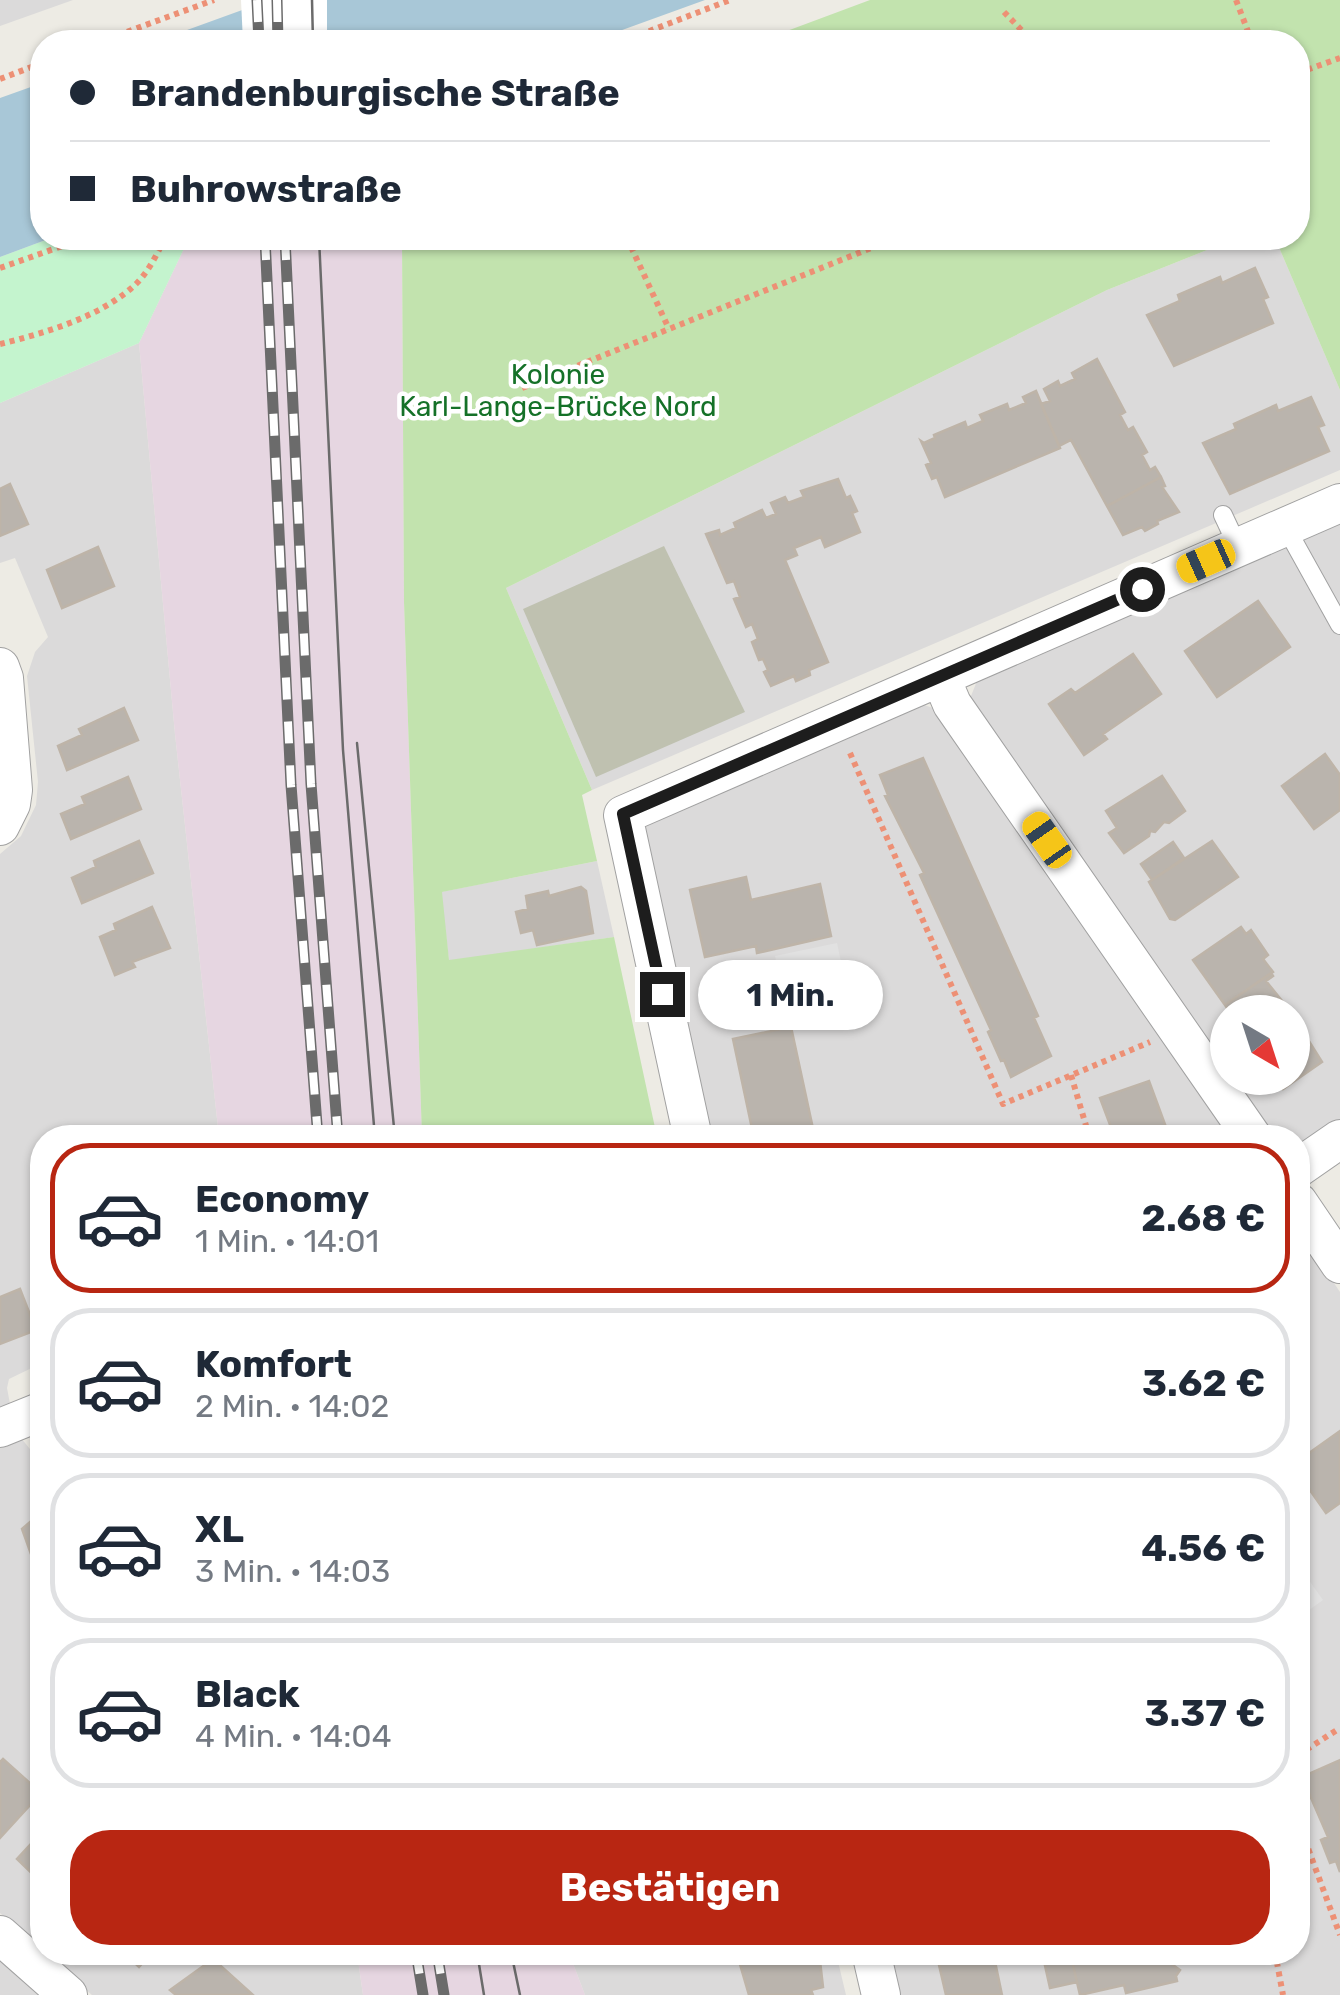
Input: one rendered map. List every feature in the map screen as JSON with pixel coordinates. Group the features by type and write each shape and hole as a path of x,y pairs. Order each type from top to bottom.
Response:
{"street":[{"path":"690,1125 623,814 941,678 1231,531 1285,526 1340,503"},
{"path":"0,666 13,790 0,826"},
{"path":"941,678 952,704 1244,1125"},
{"path":"1310,1160 1340,1139"},
{"path":"1310,1220 1340,1264"},
{"path":"0,1428 30,1415"},
{"path":"0,1935 30,1953"},
{"path":"45,1965 68,1995"},
{"path":"874,1965 880,1995"}],"lane":[{"path":"1285,526 1340,625"}],"path":[{"path":"132,30 214,0"},
{"path":"652,30 730,0"},
{"path":"1236,0 1247,30"},
{"path":"1004,12 1022,30"},
{"path":"1310,69 1340,58"},
{"path":"0,79 30,68"},
{"path":"0,268 51,250"},
{"path":"0,344 46,333 101,306 135,285 160,250"},
{"path":"632,250 669,329"},
{"path":"522,388 866,250"},
{"path":"848,747 1003,1104 1152,1042"},
{"path":"1071,1075 1086,1125"},
{"path":"1310,1747 1340,1728"},
{"path":"1310,1854 1340,1935"},
{"path":"1278,1965 1283,1995"}],"shaded area":[{"path":"0,0 73,0 0,26"},
{"path":"183,250 402,250 404,602 422,1125 218,1125 175,734 139,343"},
{"path":"1207,250 1280,250 1340,390 1340,470 592,790 506,588 1107,290"},
{"path":"139,343 175,734 218,1125 30,1125 30,1369 9,1379 10,1404 0,1414 0,854 21,836 36,805 38,782 27,676 35,652 48,637 15,558 0,563 0,403"},
{"path":"1340,521 1340,1119 1310,1139 1310,1125 1264,1125 1243,1095 1310,1095 1310,995 1210,995 1210,1047 971,703 977,681"},
{"path":"664,546 745,712 596,777 523,609"},
{"path":"918,703 939,710 1225,1125 703,1125 646,825"},
{"path":"597,861 614,937 449,961 441,892"},
{"path":"837,943 847,990 785,1003 775,956"},
{"path":"1310,1248 1340,1292 1340,1995 894,1995 888,1965 1310,1965"},
{"path":"21,1438 30,1449 30,1941 0,1913 0,1442"},
{"path":"1310,1582 1323,1600 1310,1609"},
{"path":"0,1956 44,1995 0,1995"},
{"path":"57,1965 359,1965 363,1995 92,1995"},
{"path":"359,1965 574,1965 585,1995 363,1995"},
{"path":"574,1965 839,1965 846,1995 585,1995"}],"green space":[{"path":"870,0 1340,0 1340,390 1280,250 1310,250 1310,30 789,30"},
{"path":"30,246 30,250 183,250 139,343 0,403 0,257"},
{"name":"Kolonie Karl-Lange-Brücke Nord","path":"402,250 1207,250 1107,290 506,588 592,790 582,795 597,861 442,892 449,960 614,937 654,1125 422,1125 404,602"}],"water":[{"path":"270,0 705,0 622,30 187,30"},
{"path":"30,87 30,246 0,257 0,98"}],"pier":[{"path":"241,0 327,0 327,30 242,30"}],"building":[{"path":"1255,268 1268,297 1263,299 1273,323 1174,366 1147,315 1180,301 1178,295 1220,277 1222,283"},
{"path":"1097,359 1125,412 1120,415 1128,430 1133,427 1147,452 1142,455 1150,470 1155,467 1161,477 1107,506 1071,440 1059,446 1041,404 1050,401 1044,389 1058,381 1060,386 1075,379 1072,373"},
{"path":"1036,391 1060,448 945,497 937,477 932,479 926,465 931,463 921,441 924,443 965,422 967,428 983,421 980,415 1007,404 1009,410 1026,403 1023,397"},
{"path":"1311,397 1324,425 1318,427 1329,451 1230,494 1203,443 1276,405 1278,411"},
{"path":"1161,477 1165,486 1162,487 1179,512 1145,531 1142,527 1123,535 1107,506"},
{"path":"838,479 857,511 852,513 860,532 825,547 821,537 794,548 797,555 785,560 828,662 796,681 794,676 771,686 764,672 768,670 752,642 758,639 752,624 746,627 734,599 740,597 734,581 727,583 706,534 719,530 720,535 736,528 734,523 762,510 766,518 776,514 771,503 785,497 788,503 804,497 801,491"},
{"path":"10,484 28,524 0,536 0,489"},
{"path":"98,547 114,586 62,608 47,570"},
{"path":"1258,601 1290,647 1217,697 1185,651"},
{"path":"1133,654 1161,694 1103,734 1107,739 1084,755 1049,704 1071,689 1075,693"},
{"path":"124,708 138,740 67,770 58,746 82,735 79,729"},
{"path":"1325,754 1340,775 1340,810 1314,829 1282,786"},
{"path":"923,758 1038,1016 1034,1018 1051,1056 1011,1077 920,875 924,873 885,796 888,795 880,775"},
{"path":"1162,776 1185,811 1169,823 1164,822 1155,832 1150,831 1149,836 1124,853 1109,833 1117,828 1106,811"},
{"path":"128,777 141,809 71,839 61,814 85,804 82,797"},
{"path":"139,841 153,873 82,903 72,878 96,867 94,861"},
{"path":"1212,841 1238,877 1175,920 1170,919 1149,882"},
{"path":"1173,842 1184,858 1152,880 1141,864"},
{"path":"746,877 751,900 820,884 831,936 757,953 756,946 705,957 690,890"},
{"path":"581,887 586,891 593,933 537,945 533,930 521,933 516,912 528,909 526,896 548,891 549,896"},
{"path":"152,907 170,948 132,962 135,967 115,975 100,937 116,930 114,924"},
{"path":"1241,927 1246,934 1251,930 1268,955 1263,959 1273,972 1240,995 1218,995 1193,960"},
{"path":"1271,973 1273,976 1266,981 1277,995 1239,995"},
{"path":"791,1027 812,1125 751,1125 733,1039"},
{"path":"1310,1043 1322,1062 1310,1070"},
{"path":"1149,1081 1165,1125 1110,1125 1100,1098"},
{"path":"20,1289 30,1315 30,1332 0,1344 0,1297"},
{"path":"1340,1431 1340,1503 1326,1513 1310,1490 1310,1452"},
{"path":"30,1522 30,1551 22,1529"},
{"path":"3,1759 30,1783 30,1805 0,1838"},
{"path":"1340,1760 1340,1872 1336,1861 1330,1863 1321,1840 1328,1837 1310,1795 1310,1773"},
{"path":"30,1845 30,1871 17,1859"},
{"path":"205,1965 220,1965 253,1995 176,1995 170,1990"},
{"path":"740,1965 820,1965 823,1987 811,1990 813,1995 749,1995"},
{"path":"939,1965 996,1965 1002,1995 946,1995"},
{"path":"1045,1965 1073,1965 1077,1982 1050,1988"},
{"path":"1073,1965 1173,1965 1180,1970 1177,1981 1126,1993 1124,1985 1080,1995"}],"tram line":[{"path":"312,0 313,30"},
{"path":"320,250 343,750 374,1125"},
{"path":"357,743 394,1125"},
{"path":"479,1965 484,1995"},
{"path":"514,1965 520,1995"}],"railway":[{"path":"257,0 258,30"},
{"path":"277,0 278,30"},
{"path":"266,250 291,785 317,1125"},
{"path":"286,250 311,784 337,1125"},
{"path":"418,1965 423,1995"},
{"path":"439,1965 444,1995"}],"route":[{"path":"662,994 623,814 1142,589"}]}
